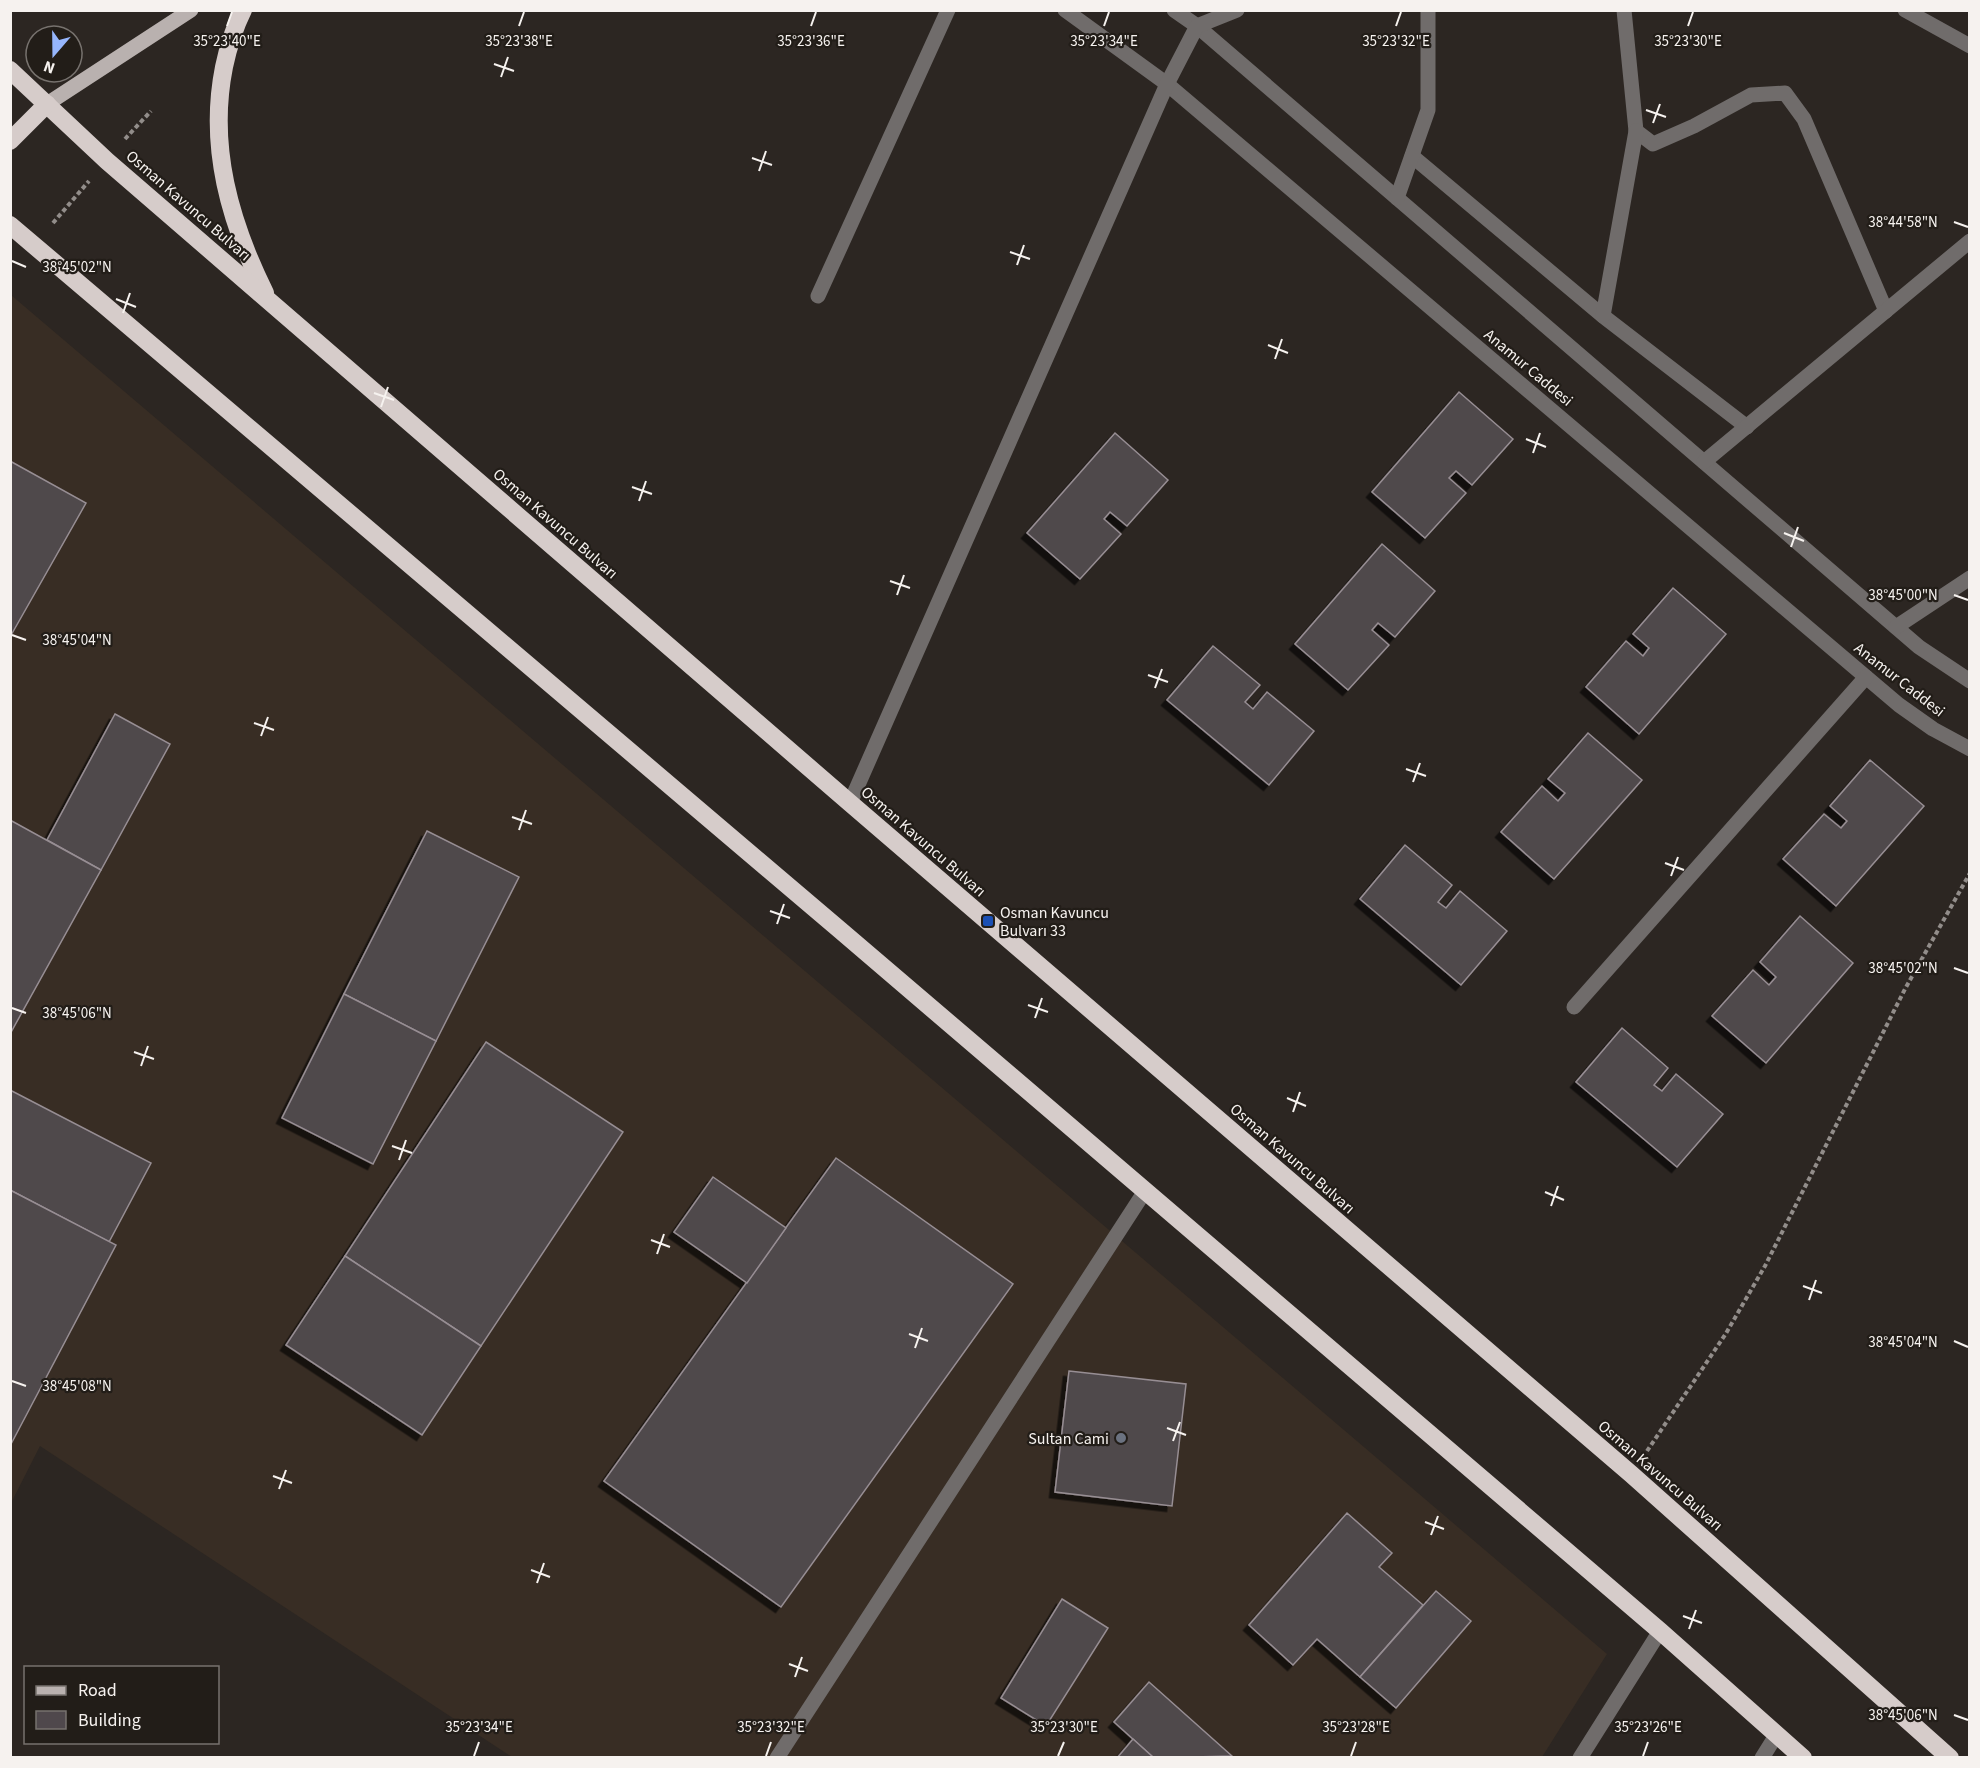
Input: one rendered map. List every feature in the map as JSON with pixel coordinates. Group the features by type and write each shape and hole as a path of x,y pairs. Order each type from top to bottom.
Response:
{"highway":[{"path":"243,10 227,51 220,87 219,152 236,224 250,263 269,300"},
{"name":"Osman Kavuncu Bulvarı","path":"10,70 107,161 1631,1474 1950,1758"},
{"path":"10,141 47,104"},
{"path":"10,225 1660,1631 1803,1758"}],"main road":[{"path":"47,104 191,10"}],"street":[{"path":"819,296 948,10"},
{"name":"Anamur Caddesi","path":"1065,10 1167,84 1899,705 1934,729 1970,749"},
{"path":"1174,10 1197,26 1918,647 1970,681"},
{"path":"850,803 1167,84 1197,26 1237,10"},
{"path":"1397,198 1428,110 1428,10"},
{"path":"1603,316 1636,130 1624,10"},
{"path":"1905,10 1970,46"},
{"path":"1636,130 1653,144 1694,126 1750,95 1785,93 1804,119 1886,311"},
{"path":"1412,156 1603,316 1747,427"},
{"path":"1704,462 1970,241"},
{"path":"1896,627 1970,578"},
{"path":"1574,1007 1866,676"},
{"path":"777,1758 1145,1191"},
{"path":"1580,1758 1660,1631"},
{"path":"1762,1758 1777,1734"}],"path":[{"path":"34,244 151,111"},
{"path":"1631,1474 1712,1355 1765,1266 1905,989 1970,873"}],"shaded area":[{"path":"11,295 1607,1654 1542,1757 512,1757 40,1446 11,1503"}],"building":[{"path":"1459,392 1513,439 1472,485 1456,471 1449,478 1466,493 1425,538 1372,492"},
{"path":"1115,433 1168,480 1127,526 1110,512 1104,519 1121,534 1080,579 1027,533"},
{"path":"10,461 86,503 10,637"},
{"path":"1382,544 1435,591 1395,637 1378,623 1372,630 1389,645 1348,690 1295,644"},
{"path":"1673,588 1726,634 1639,734 1586,687 1626,641 1643,656 1649,648 1633,634"},
{"path":"1213,646 1260,685 1245,702 1253,709 1267,692 1314,731 1269,785 1167,700"},
{"path":"115,714 170,744 101,870 47,840"},
{"path":"1588,733 1642,780 1554,879 1501,832 1542,786 1558,801 1565,793 1548,779"},
{"path":"1870,760 1924,806 1836,906 1783,859 1824,814 1841,828 1847,821 1830,806"},
{"path":"10,820 101,870 10,1034"},
{"path":"427,831 519,877 436,1041 344,994"},
{"path":"1405,845 1452,885 1438,902 1446,908 1460,891 1507,931 1461,985 1360,899"},
{"path":"1800,916 1853,963 1766,1063 1712,1016 1753,970 1769,985 1776,977 1760,962"},
{"path":"344,994 436,1041 373,1164 282,1118"},
{"path":"1622,1028 1668,1068 1654,1085 1662,1091 1676,1074 1723,1114 1677,1167 1576,1082"},
{"path":"486,1042 623,1132 481,1346 345,1256"},
{"path":"10,1090 151,1163 109,1242 10,1190"},
{"path":"836,1158 1013,1284 781,1607 604,1481"},
{"path":"713,1177 786,1228 747,1283 674,1232"},
{"path":"10,1190 116,1245 10,1446"},
{"path":"345,1256 481,1346 422,1435 286,1345"},
{"name":"Sultan Cami","path":"1069,1371 1186,1384 1172,1506 1055,1492"},
{"path":"1347,1513 1392,1553 1379,1567 1423,1605 1360,1677 1317,1639 1293,1665 1249,1625"},
{"path":"1436,1591 1471,1621 1396,1708 1360,1677"},
{"path":"1062,1599 1108,1628 1046,1726 1001,1698"},
{"path":"1149,1682 1232,1756 1154,1758 1114,1722"},
{"path":"1133,1739 1154,1758 1117,1758"}],"place":[{"name":"Osman Kavuncu Bulvarı 33","path":"988,921"},
{"name":"Sultan Cami","path":"1121,1438"}]}
